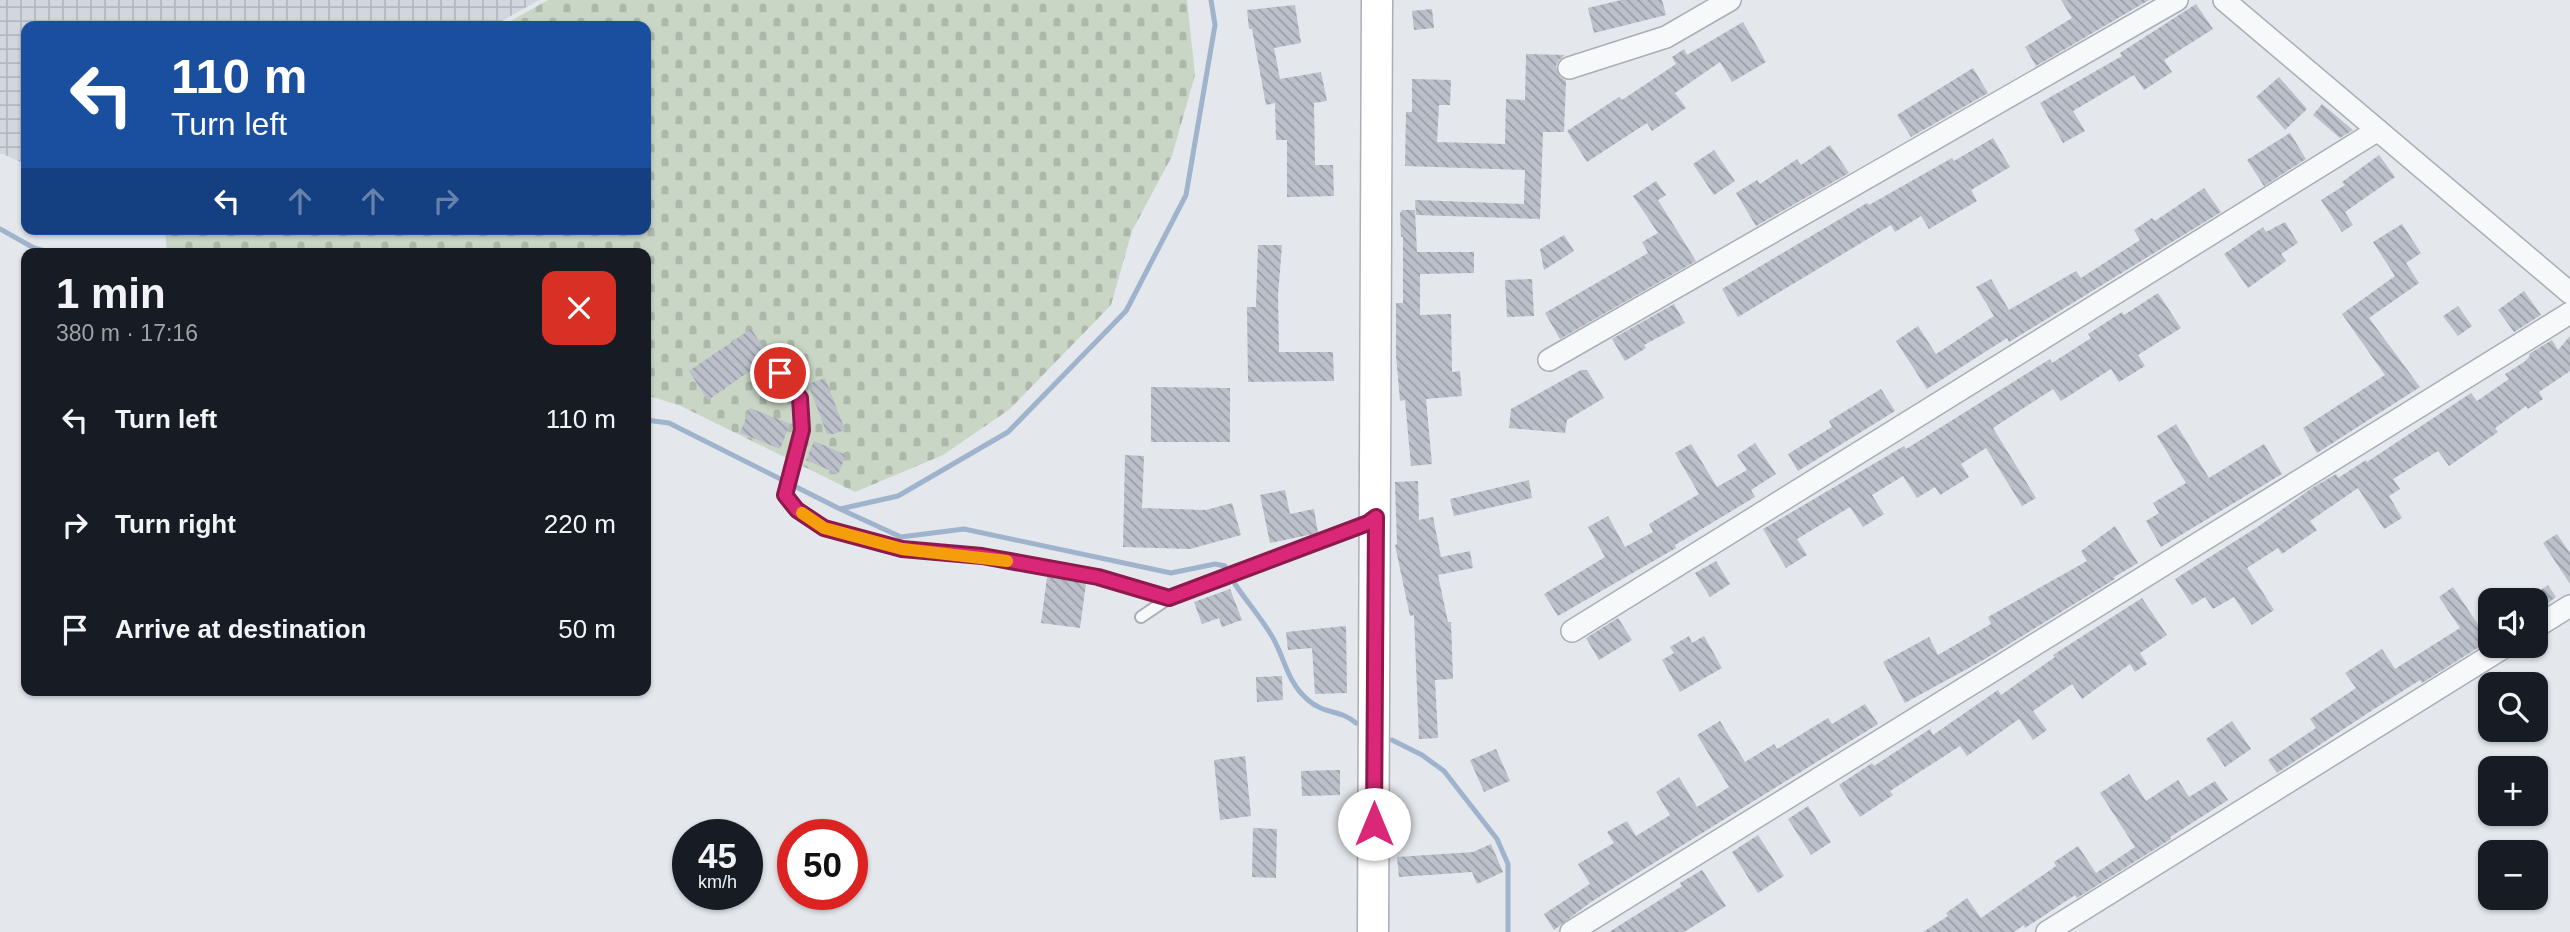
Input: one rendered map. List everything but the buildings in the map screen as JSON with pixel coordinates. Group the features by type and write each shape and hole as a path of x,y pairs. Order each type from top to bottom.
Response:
{"main road":[{"path":"1373,932 1377,0"}],"street":[{"path":"1569,68 1666,37 1730,0"},
{"path":"1549,360 2177,0"},
{"path":"2224,0 2570,293"},
{"path":"1572,631 2378,130"},
{"path":"1571,932 2570,313"},
{"path":"2548,620 2570,606"},
{"path":"2048,932 2487,658"}],"lane":[{"path":"780,373 800,398 802,430 785,495 797,510 824,528 902,549 982,556 1098,577 1169,598"},
{"path":"1141,617 1169,598 1368,523 1376,517"}],"shaded area":[{"path":"0,0 539,0 502,21 21,21 21,162 0,153"}],"green space":[{"path":"548,0 1187,0 1195,75 1172,156 1132,231 1111,305 1010,409 943,455 855,492 681,406 651,397 651,248 167,248 165,235 651,235 651,21 511,21"}],"waterway":[{"path":"840,509 898,496 1008,432 1126,311 1186,195 1215,25 1211,0"},
{"path":"0,229 34,248"},
{"path":"651,421 669,423 901,537 964,529 1171,573 1215,564 1225,566"},
{"path":"1235,584 1273,638 1295,686 1301,693 1314,705 1356,723"},
{"path":"1392,740 1422,755 1444,771 1497,839 1508,864 1508,932"}],"slow traffic":[{"path":"802,513 824,528 902,549 982,556 1007,561"}],"route":[{"path":"780,373 800,398 802,430 785,495 797,510 824,528 902,549 982,556 1098,577 1169,598 1368,523 1376,517 1374,824"}]}
